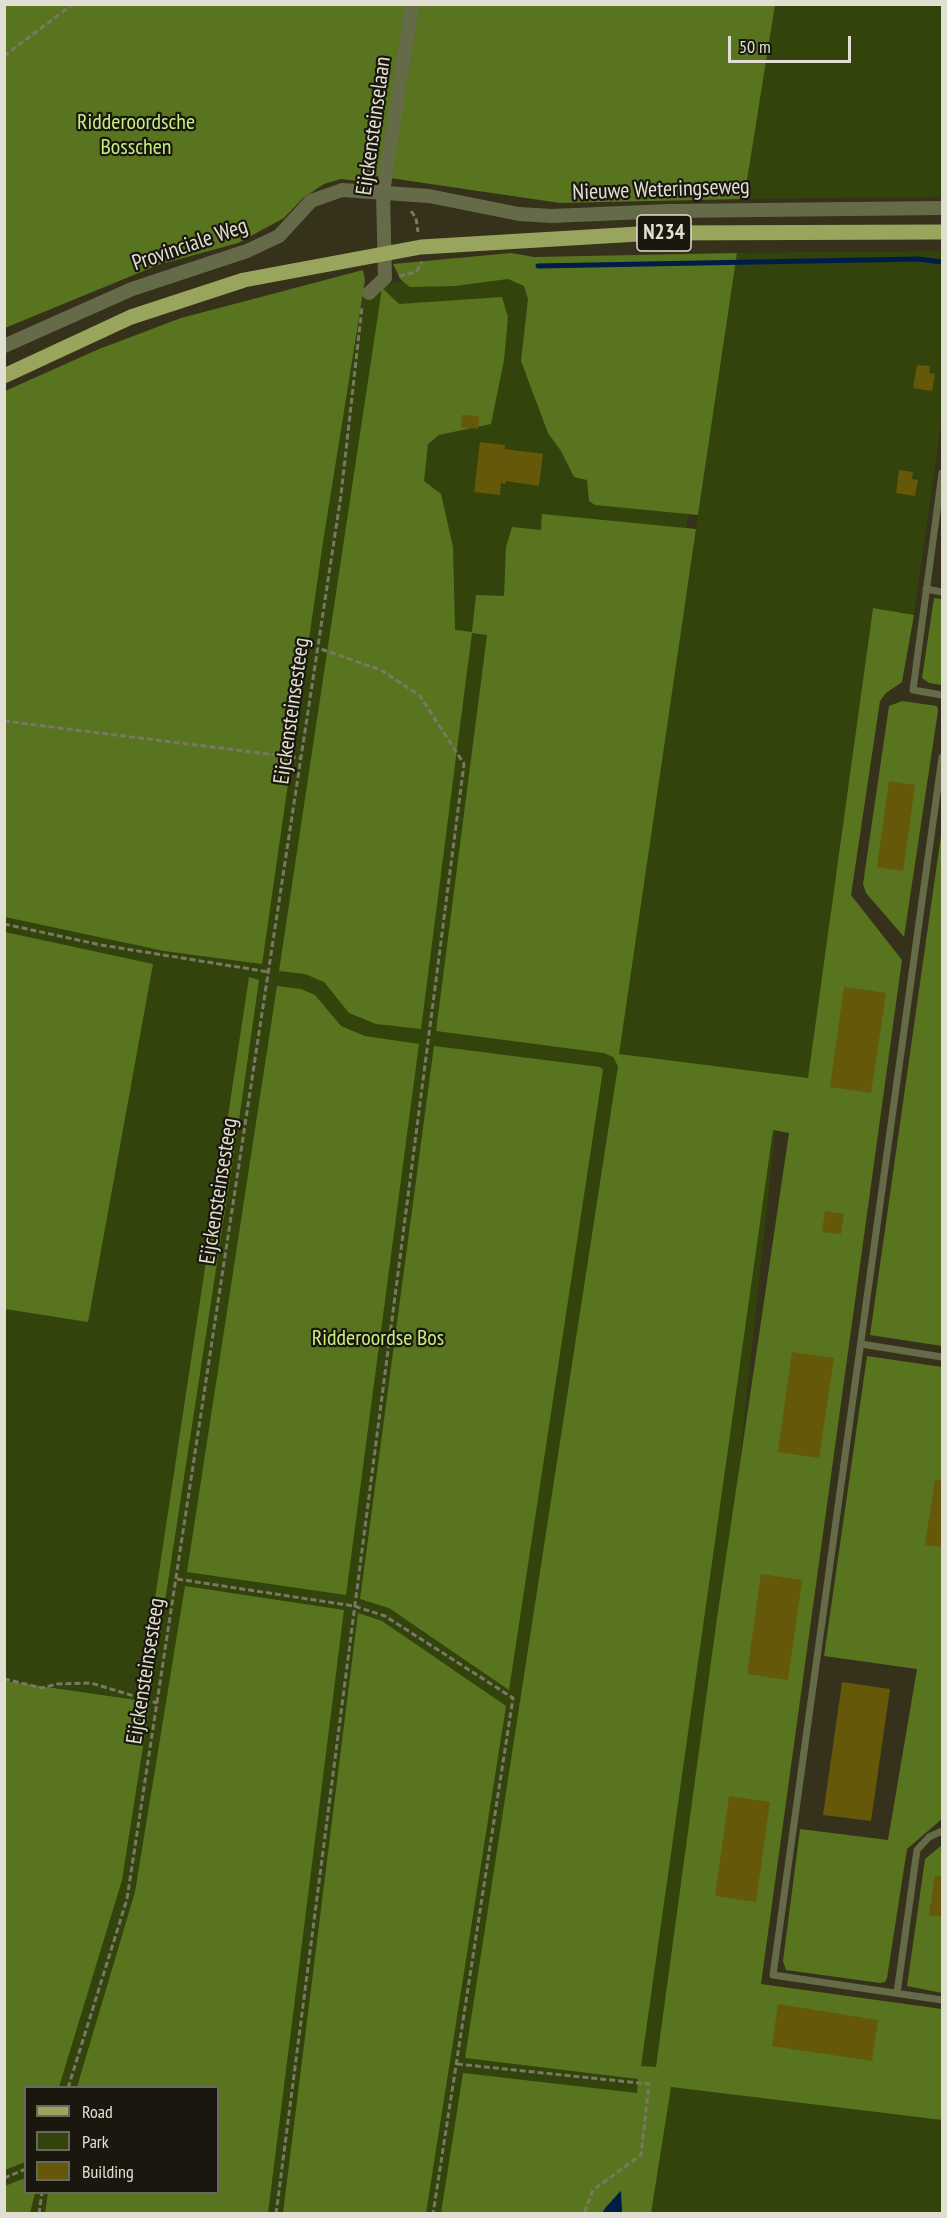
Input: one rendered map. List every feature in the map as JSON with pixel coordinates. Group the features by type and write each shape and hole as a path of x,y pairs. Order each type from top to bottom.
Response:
{"main road":[{"name":"Nieuwe Weteringseweg","path":"386,253 421,247 655,233 942,232"},
{"name":"N234","path":"4,376 131,317 233,284 386,253"}],"street":[{"name":"Eijckensteinselaan","path":"369,293 385,278 383,192 412,4"},
{"name":"Provinciale Weg","path":"4,346 132,289 258,246 279,236 311,201 319,196 342,190 383,192"},
{"name":"Nieuwe Weteringseweg","path":"383,192 429,196 519,214 552,216 669,211 942,208"}],"lane":[{"path":"942,473 913,690 942,695"},
{"path":"926,590 942,592"},
{"path":"942,757 773,1975 942,2000"},
{"path":"861,1344 942,1357"},
{"path":"897,1993 917,1850 929,1838 942,1831"}],"path":[{"path":"4,56 73,4"},
{"name":"Eijckensteinsesteeg","path":"69,2086 127,1899 341,495 362,306 369,293"},
{"path":"276,2214 464,764 420,696 381,670 318,648"},
{"path":"4,722 301,758"},
{"path":"4,924 101,945 269,972"},
{"path":"177,1580 354,1605 385,1616 513,1698 433,2214"},
{"path":"4,1679 42,1688 57,1684 91,1683 157,1703"},
{"path":"457,2064 649,2084 641,2155 592,2190 584,2214"},
{"path":"4,2178 24,2170"},
{"path":"39,2214 42,2194"}],"green space":[{"name":"Ridderoordsche Bosschen","path":"5,5 775,5 744,199 560,203 376,176 357,181 341,179 324,184 303,198 284,218 238,243 158,265 5,328"},
{"path":"775,5 942,5 942,197 744,199"},
{"name":"Ridderoordse Bos","path":"942,251 942,417 914,615 873,608 808,1079 716,1067 780,1085 673,2087 942,2120 942,2213 5,2214 5,426 201,326 445,272 728,286 599,1036 620,1042 737,253"},
{"path":"511,253 534,257 737,253 698,515 595,505 589,501 587,480 574,477 561,451 548,433 521,361 528,299 524,286 508,279 455,286 410,287 401,280 393,264"},
{"path":"363,270 365,280 323,542 262,964 164,951 5,917 5,391 99,349 181,318"},
{"path":"382,288 399,304 502,297 508,317 504,360 491,424 439,435 428,444 424,481 441,494 453,547 455,630 472,632 476,595 504,596 506,547 512,527 541,530 542,514 696,529 619,1054 808,1078 873,608 914,615 902,682 886,693 880,701 851,895 902,960 761,1984 942,2009 942,2120 671,2087 651,2213 622,2213 620,2191 602,2213 441,2213 463,2073 637,2093 638,2079 465,2058 618,1066 613,1057 604,1053 436,1031 487,635 472,633 421,1029 376,1024 349,1013 324,982 305,974 279,971","holes":["773,1130 789,1133 717,1618 656,2067 641,2066"]},
{"path":"934,598 942,599 942,685 929,683 922,678"},
{"path":"902,701 937,706 938,711 904,937 866,893 863,884 889,706"},
{"path":"942,828 942,1346 870,1335"},
{"path":"5,932 153,964 88,1322 5,1309"},
{"path":"249,977 259,980 240,1113 151,1692 141,1691"},
{"path":"277,986 301,989 315,995 341,1026 365,1036 419,1044 346,1595 187,1572"},
{"path":"434,1046 600,1067 603,1070 509,1690 389,1608 360,1599"},
{"path":"867,1356 942,1367 942,1819 907,1849 887,1978 885,1982 880,1983 786,1970 783,1961 800,1829 888,1840 917,1669 824,1656"},
{"path":"185,1586 344,1610 268,2213 45,2213 48,2194 219,2194 219,2086 77,2086 135,1892"},
{"path":"358,1613 382,1621 506,1706 426,2213 283,2213"},
{"path":"5,1681 150,1702 122,1880 59,2086 24,2086 24,2162 5,2170"},
{"path":"942,1845 942,1993 907,1986 925,1859"},
{"path":"24,2178 24,2194 35,2194 30,2213 5,2213 5,2186"}],"water":[{"path":"621,2191 622,2213 602,2213 606,2207"}],"building":[{"path":"917,365 930,366 929,373 935,374 932,391 913,388"},
{"path":"462,415 479,416 478,429 461,427"},
{"path":"480,442 505,445 505,449 543,454 539,486 506,481 505,484 501,483 500,495 474,492"},
{"path":"899,470 913,472 912,479 918,480 915,496 896,493"},
{"path":"889,781 915,785 903,871 877,867"},
{"path":"844,987 886,993 871,1093 830,1087"},
{"path":"825,1211 844,1214 841,1234 822,1232"},
{"path":"792,1352 834,1358 819,1458 778,1452"},
{"path":"935,1480 942,1481 942,1547 925,1545"},
{"path":"761,1574 802,1580 788,1680 747,1674"},
{"path":"842,1682 890,1689 871,1821 823,1815"},
{"path":"729,1796 770,1802 756,1902 715,1896"},
{"path":"935,1876 942,1877 942,1917 929,1915"},
{"path":"778,2004 878,2020 872,2061 772,2046"}],"waterway":[{"path":"538,266 918,259 942,262"}]}
